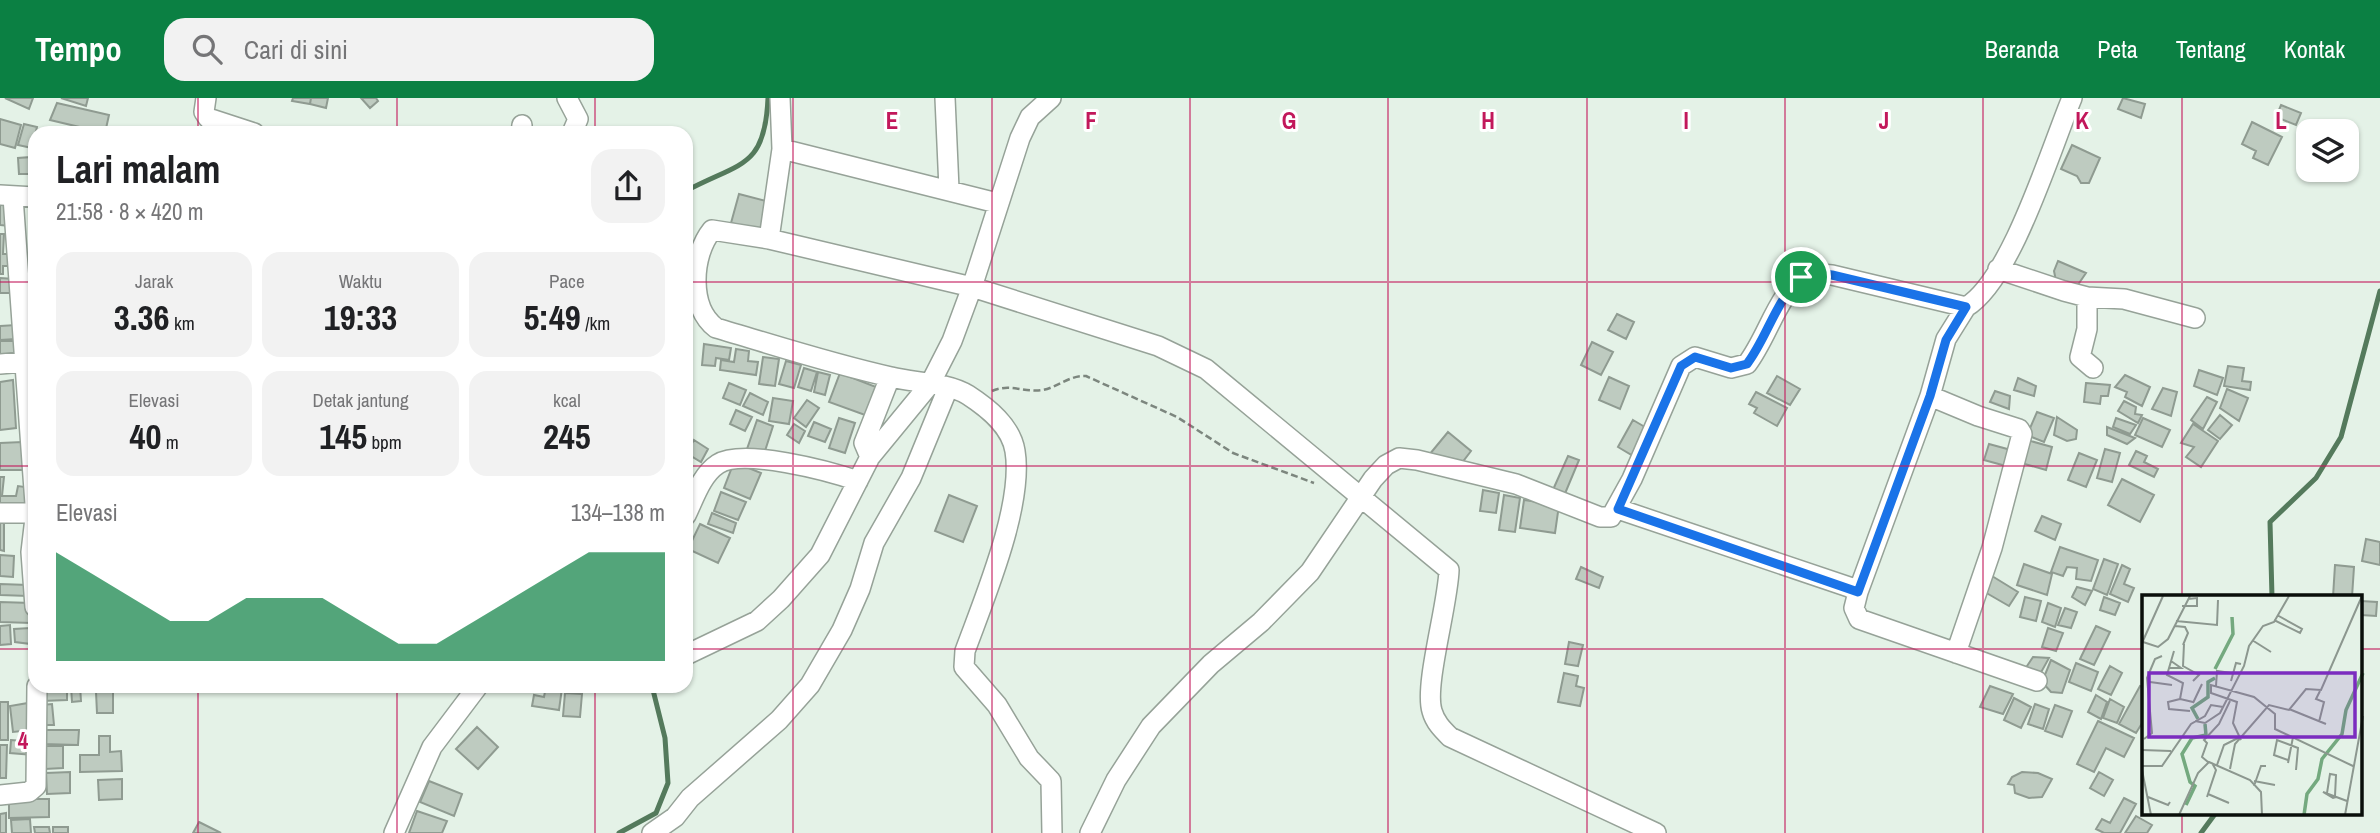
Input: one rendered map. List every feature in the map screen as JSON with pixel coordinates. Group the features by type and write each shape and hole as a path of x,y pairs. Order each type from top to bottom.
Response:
{"street":[{"path":"206,98 204,112 208,118 233,126"},
{"path":"567,98 578,119 575,126"},
{"path":"769,239 782,149 780,98"},
{"path":"943,98 949,189"},
{"path":"652,833 675,817 690,799 779,720 810,685 846,620 860,589 874,543 911,478 997,203 1030,117 1051,98"},
{"path":"2037,681 1859,619 1854,608 1930,396 1946,340 1966,307 1983,294 1998,269 2029,209 2072,98"},
{"path":"782,149 997,203"},
{"path":"28,197 7,196 28,421"},
{"path":"1052,833 1051,781 1029,758 997,705 964,667 965,652 1005,538 1016,453 1009,433 999,419 973,400 939,386 890,377 716,328 706,321 696,293 697,272 706,237 712,230 769,239 972,287 1158,346 1206,369 1360,499 1438,558 1449,570 1448,594 1430,696 1437,724 1464,746 1656,833"},
{"path":"1998,269 2087,297 2124,299 2195,317"},
{"path":"1090,833 1116,780 1151,726 1310,572 1379,472 1399,458 1516,484 1600,517 1611,517 1618,509 1681,366 1695,357 1731,368 1747,364 1780,304 1793,285 1808,272 1832,275 1966,307"},
{"path":"2087,297 2087,329 2080,357 2093,368"},
{"path":"0,364 23,362"},
{"path":"870,457 864,443 890,377"},
{"path":"693,652 757,621 780,599 820,555 870,457 939,386"},
{"path":"1930,396 2019,429 2022,434 1992,548 1956,653"},
{"path":"693,502 711,470 728,460 761,459 858,481"},
{"path":"1618,509 1858,592"},
{"path":"0,513 28,515"},
{"path":"0,795 29,792 36,786 37,693"},
{"path":"394,833 432,747 473,693"}],"path":[{"path":"973,400 1000,388 1041,390 1074,377 1086,376 1177,417 1233,453 1326,487"}],"building":[{"path":"5,98 33,98 29,109"},
{"path":"61,98 88,98 86,106"},
{"path":"293,98 311,98 310,104 292,101"},
{"path":"311,98 328,98 326,108 310,104"},
{"path":"361,98 376,98 378,101 370,108"},
{"path":"2123,98 2145,104 2141,118 2118,109"},
{"path":"57,103 109,115 107,126 75,126 50,120"},
{"path":"2281,105 2301,113 2296,119 2296,125 2276,117"},
{"path":"0,119 21,125 15,148 0,144"},
{"path":"2252,122 2282,137 2268,165 2253,158 2256,151 2242,144"},
{"path":"24,124 33,126 28,126 28,147 18,145"},
{"path":"2072,145 2100,158 2089,183 2081,183 2077,176 2061,169"},
{"path":"28,157 28,174 19,174 18,158"},
{"path":"739,194 770,202 762,231 731,223"},
{"path":"0,204 10,205 9,226 0,225"},
{"path":"0,234 4,234 3,254 13,254 13,266 3,266 3,274 0,274"},
{"path":"2058,261 2086,273 2075,289 2056,281 2054,271"},
{"path":"0,278 14,279 13,293 0,293"},
{"path":"1617,314 1634,322 1626,339 1608,330"},
{"path":"16,325 16,339 0,340 0,326"},
{"path":"0,341 15,341 16,355 0,355"},
{"path":"1592,342 1613,352 1601,375 1581,365"},
{"path":"704,344 731,348 729,360 716,358 715,366 702,365"},
{"path":"736,349 749,351 748,361 758,362 756,375 720,370 721,360 734,362"},
{"path":"763,357 779,359 775,386 759,384"},
{"path":"786,361 801,365 794,388 779,384"},
{"path":"2228,366 2244,368 2242,381 2251,382 2250,390 2224,386"},
{"path":"804,368 817,372 811,391 798,387"},
{"path":"2199,370 2223,378 2217,395 2194,386"},
{"path":"818,372 830,375 825,395 814,392"},
{"path":"840,373 876,387 865,415 829,402"},
{"path":"2125,375 2150,387 2142,406 2125,397 2127,392 2115,387"},
{"path":"1777,376 1800,389 1790,405 1767,393"},
{"path":"1609,377 1629,386 1620,409 1599,400"},
{"path":"2018,378 2036,386 2034,396 2014,390"},
{"path":"13,380 16,428 0,430 0,382"},
{"path":"729,383 746,390 740,405 723,398"},
{"path":"2086,383 2110,385 2108,396 2101,396 2100,404 2084,402"},
{"path":"2163,388 2177,392 2171,416 2152,409"},
{"path":"2227,389 2248,398 2239,421 2220,408"},
{"path":"1995,391 2010,396 2009,409 1990,402"},
{"path":"1756,392 1787,408 1777,426 1754,413 1757,408 1749,404"},
{"path":"750,393 768,402 763,415 743,406"},
{"path":"2207,397 2217,402 2203,429 2191,420"},
{"path":"773,398 793,401 789,424 769,421"},
{"path":"807,400 819,408 806,427 794,418"},
{"path":"2124,401 2136,407 2135,414 2142,415 2138,423 2118,411"},
{"path":"736,410 752,417 745,431 730,424"},
{"path":"2037,412 2054,418 2044,442 2027,435"},
{"path":"2220,415 2232,425 2220,439 2208,430"},
{"path":"2057,417 2077,430 2076,439 2067,441 2054,435"},
{"path":"839,418 855,423 845,453 829,448"},
{"path":"2116,418 2136,425 2130,434 2113,427"},
{"path":"2143,418 2170,430 2162,447 2135,435"},
{"path":"757,420 773,426 764,454 747,449"},
{"path":"1633,420 1650,430 1635,457 1618,447"},
{"path":"814,422 831,429 825,442 808,436"},
{"path":"794,424 805,431 799,443 787,435"},
{"path":"2193,424 2218,441 2201,467 2186,457 2194,447 2181,443"},
{"path":"2107,427 2135,438 2127,444 2107,435"},
{"path":"1448,432 1471,451 1461,464 1429,455"},
{"path":"2027,440 2052,447 2046,470 2021,463"},
{"path":"22,442 24,470 0,470 0,443"},
{"path":"693,442 708,449 701,462 693,457"},
{"path":"1989,444 2011,450 2006,466 1984,460"},
{"path":"2105,449 2120,453 2112,482 2097,478"},
{"path":"2136,451 2147,456 2144,462 2158,469 2154,477 2129,465"},
{"path":"2079,453 2097,460 2086,487 2068,480"},
{"path":"1568,456 1579,460 1564,496 1552,492"},
{"path":"734,462 761,473 750,499 724,488"},
{"path":"0,477 4,477 2,496 16,496 18,486 25,487 25,504 0,504"},
{"path":"2122,479 2154,495 2140,522 2108,505"},
{"path":"1483,490 1499,493 1496,513 1480,511"},
{"path":"721,492 746,502 738,520 714,511"},
{"path":"949,495 977,506 963,542 935,531"},
{"path":"1504,495 1520,498 1515,532 1499,530"},
{"path":"1524,500 1559,505 1555,533 1520,528"},
{"path":"712,513 736,523 733,533 708,524"},
{"path":"2042,516 2061,524 2055,540 2035,531"},
{"path":"0,521 4,521 4,551 0,550"},
{"path":"700,524 730,538 718,563 693,551 693,539"},
{"path":"2366,539 2380,542 2380,565 2362,561"},
{"path":"2060,547 2098,560 2091,581 2076,579 2077,568 2067,567 2063,576 2051,572"},
{"path":"0,555 14,556 13,577 0,576"},
{"path":"2104,559 2118,564 2107,595 2093,589"},
{"path":"2024,564 2052,574 2047,595 2017,585"},
{"path":"2122,565 2130,569 2124,584 2134,588 2128,602 2110,594"},
{"path":"2335,565 2354,567 2352,595 2333,595"},
{"path":"1581,567 1603,577 1599,588 1576,579"},
{"path":"1992,576 2018,592 2009,606 1983,591"},
{"path":"0,584 28,585 28,596 0,595"},
{"path":"2077,587 2092,591 2085,605 2072,597"},
{"path":"2025,597 2041,601 2036,621 2020,617"},
{"path":"2104,597 2120,603 2115,615 2100,610"},
{"path":"2362,601 2377,602 2376,616 2362,615"},
{"path":"0,602 28,603 28,623 0,622"},
{"path":"2048,603 2061,608 2055,627 2042,622"},
{"path":"2065,608 2077,612 2071,628 2058,625"},
{"path":"10,625 11,644 0,645 0,626"},
{"path":"2096,626 2110,632 2094,665 2080,659"},
{"path":"28,628 28,644 15,642 14,629"},
{"path":"2048,628 2063,633 2056,651 2042,647"},
{"path":"1569,642 1583,645 1578,666 1565,664"},
{"path":"2033,657 2049,658 2039,676 2025,669"},
{"path":"2051,660 2070,670 2062,693 2051,692 2042,682"},
{"path":"2076,663 2098,672 2091,691 2069,682"},
{"path":"2110,666 2122,673 2111,695 2098,689"},
{"path":"1564,673 1578,676 1576,686 1584,688 1580,706 1558,702"},
{"path":"1990,686 2013,694 2003,714 1980,707"},
{"path":"2140,686 2142,687 2142,723 2136,733 2119,724"},
{"path":"42,693 67,693 67,700 42,701"},
{"path":"71,693 80,693 81,701 72,702"},
{"path":"96,693 113,693 113,713 97,713"},
{"path":"545,693 561,693 559,710 532,706 534,695 544,697"},
{"path":"565,693 582,694 580,717 563,716"},
{"path":"2096,695 2107,702 2101,719 2088,712"},
{"path":"2014,698 2031,707 2021,728 2004,720"},
{"path":"2110,699 2124,707 2117,723 2103,718"},
{"path":"0,702 8,702 8,740 0,740"},
{"path":"28,703 31,730 13,732 10,706"},
{"path":"52,704 54,725 43,725 42,705"},
{"path":"2035,704 2049,709 2043,729 2028,724"},
{"path":"2055,705 2072,711 2062,737 2045,731"},
{"path":"2098,721 2134,738 2124,757 2106,748 2094,772 2077,764"},
{"path":"477,727 498,747 478,769 456,749"},
{"path":"43,730 79,730 78,745 43,744"},
{"path":"99,736 110,736 110,752 121,751 122,771 80,772 80,755 99,755"},
{"path":"11,740 34,742 33,755 10,753"},
{"path":"0,745 7,745 6,778 0,778"},
{"path":"44,746 63,746 63,768 45,769"},
{"path":"70,772 70,793 47,794 46,773"},
{"path":"2022,772 2038,773 2052,779 2042,797 2029,798 2015,793 2014,785 2008,784 2012,777"},
{"path":"2099,772 2113,780 2104,796 2090,788"},
{"path":"122,779 122,799 99,800 98,780"},
{"path":"429,781 462,794 454,816 420,802"},
{"path":"2124,798 2136,804 2120,833 2104,833 2096,829 2102,819 2110,823"},
{"path":"9,799 49,799 49,817 9,818"},
{"path":"417,811 447,821 442,833 409,833"},
{"path":"6,813 6,833 0,833 0,814"},
{"path":"2136,816 2152,825 2147,833 2125,833"},
{"path":"30,819 31,833 12,833 11,820"},
{"path":"199,822 221,833 193,833"},
{"path":"34,827 49,827 50,833 35,833"},
{"path":"53,827 68,827 68,833 53,833"}],"waterway":[{"path":"693,188 735,168 755,151 762,138 768,98"},
{"path":"2272,595 2270,522 2316,478 2341,437 2380,291"},
{"path":"619,833 656,813 668,783 665,738 654,693"},
{"path":"2201,833 2214,816"}],"route":[{"path":"1808,272 1817,272 1966,307 1946,340 1930,396 1858,592 1618,509 1681,366 1695,357 1737,369 1747,364 1780,304 1801,277 1808,272"}]}
